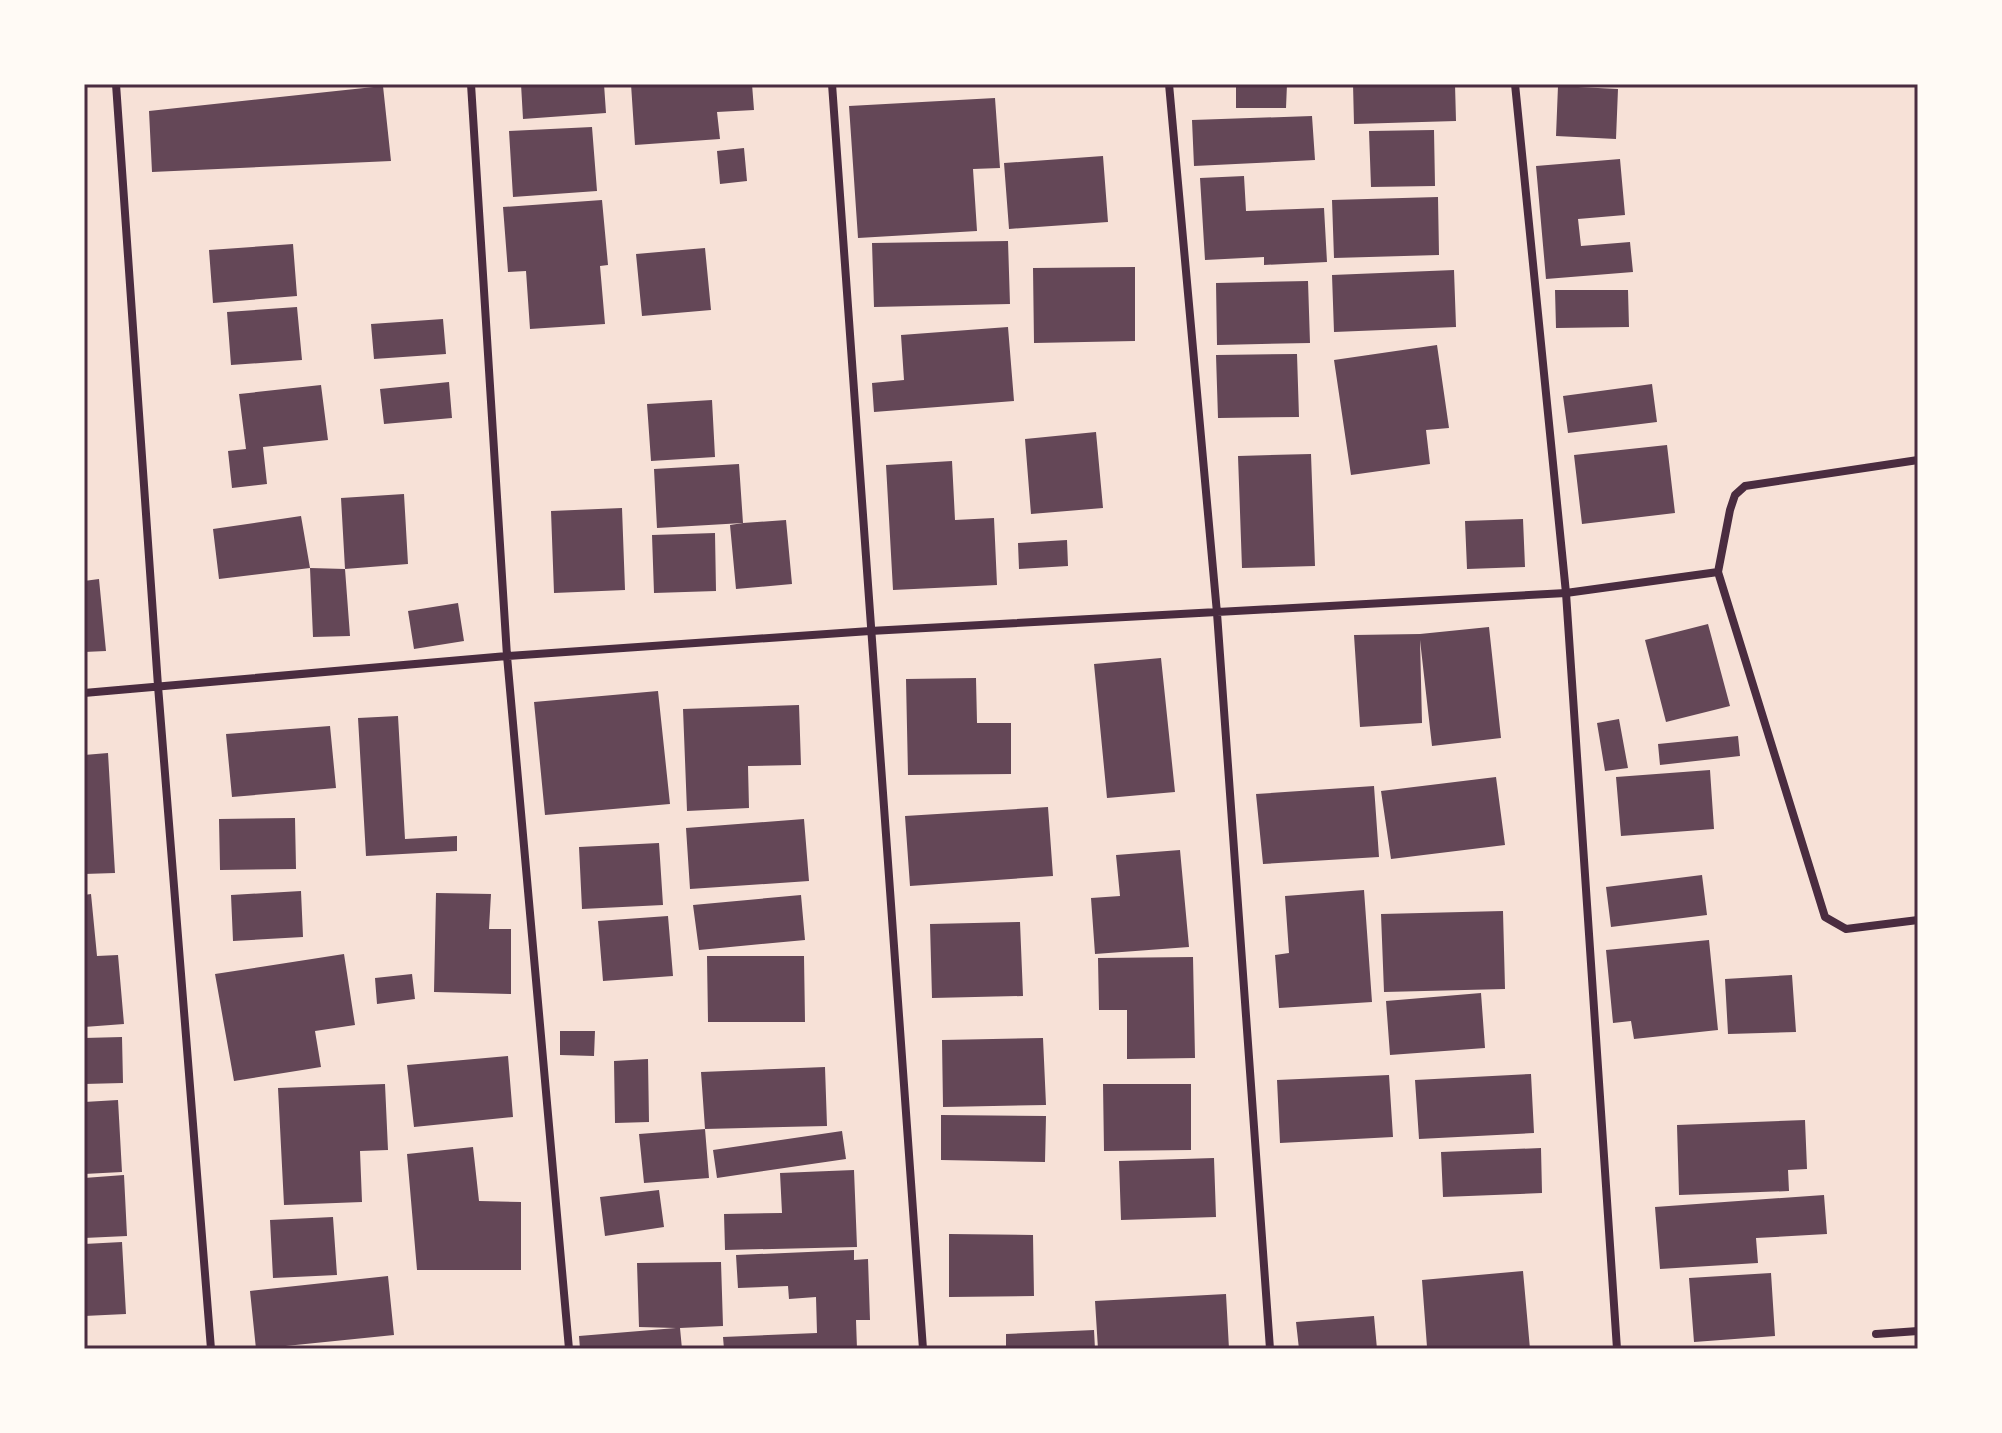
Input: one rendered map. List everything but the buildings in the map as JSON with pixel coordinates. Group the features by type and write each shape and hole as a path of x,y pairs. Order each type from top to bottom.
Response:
{"street":[{"path":"116,84 158,686 211,1349"},
{"path":"471,84 507,656 569,1349"},
{"path":"832,84 923,1349"},
{"path":"1169,84 1217,613 1270,1349"},
{"path":"1515,84 1566,593 1617,1349"},
{"path":"1918,460 1745,486 1735,495 1730,510 1718,572 1825,917 1846,929 1918,920"},
{"path":"84,693 507,656 870,631 1566,593 1718,572"},
{"path":"1876,1334 1918,1331"}]}
